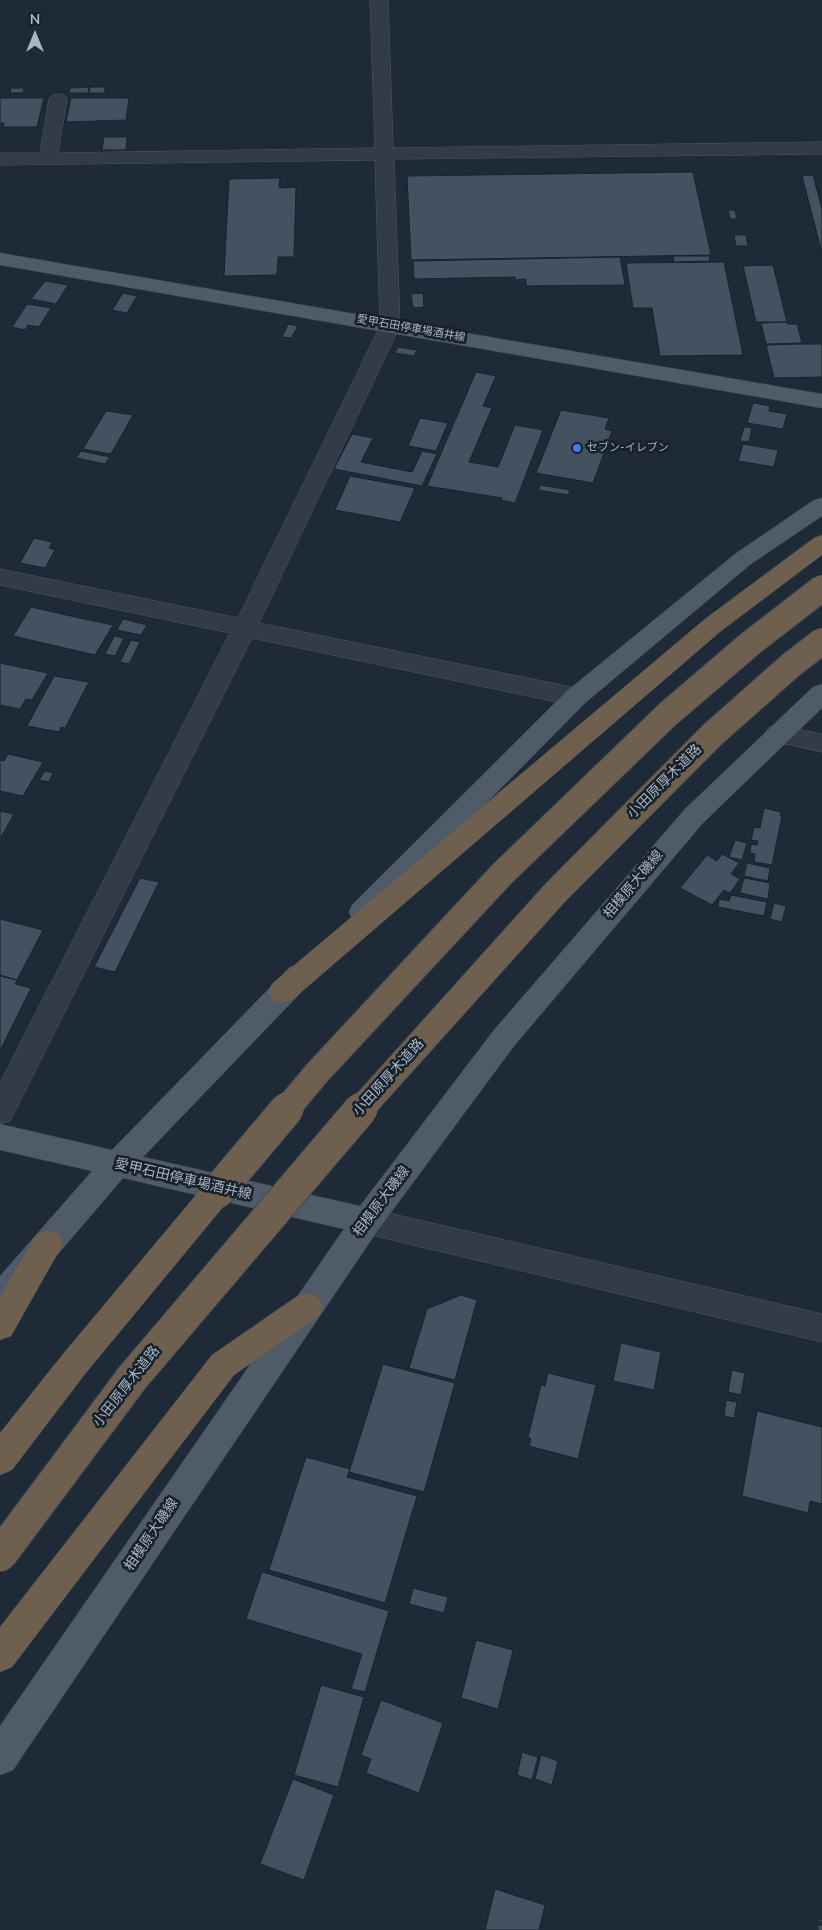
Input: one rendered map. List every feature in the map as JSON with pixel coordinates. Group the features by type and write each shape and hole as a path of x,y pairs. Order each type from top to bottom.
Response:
{"highway":[{"path":"282,992 713,625 822,543"},
{"path":"0,1459 74,1364 316,1074 502,874 668,714 751,643 822,588"},
{"name":"小田原厚木道路","path":"0,1555 139,1370 363,1106 555,893 712,735 791,665 822,641"},
{"path":"0,1326 48,1244"},
{"path":"0,1655 223,1365 307,1308"}],"main road":[{"name":"愛甲石田停車場酒井線","path":"0,259 822,401"},
{"path":"0,1299 116,1165 282,992 576,696 743,559 822,505"},
{"name":"相模原大磯線","path":"0,1757 367,1221 504,1038 694,816 822,693"},
{"name":"愛甲石田停車場酒井線","path":"0,1137 367,1221"}],"street":[{"path":"0,1112 245,628 390,326 382,155 379,0"},
{"path":"48,158 58,99"},
{"path":"0,159 822,148"},
{"path":"793,396 822,408"},
{"path":"0,577 576,696"},
{"path":"778,734 822,743"},
{"path":"367,1221 822,1328"}],"path":[{"path":"820,1930 822,1920"}],"building":[{"path":"89,87 88,93 69,93 70,88"},
{"path":"90,87 105,87 105,93 89,93"},
{"path":"11,88 24,88 23,93 10,93"},
{"path":"0,98 44,98 37,127 3,127 4,123 0,123"},
{"path":"71,98 129,98 126,120 66,122"},
{"path":"104,137 127,137 126,150 102,150"},
{"path":"693,172 711,255 411,260 407,176"},
{"path":"813,175 822,209 822,253 802,176"},
{"path":"280,178 279,188 296,187 294,257 278,257 277,275 224,276 229,179"},
{"path":"728,210 735,210 737,219 730,219"},
{"path":"734,235 746,235 748,246 736,246"},
{"path":"673,256 709,256 710,261 674,262"},
{"path":"620,257 625,285 526,286 526,279 515,280 515,277 414,279 413,261"},
{"path":"724,262 743,355 660,356 652,308 633,308 626,263"},
{"path":"773,265 787,322 756,322 743,266"},
{"path":"45,281 68,285 56,304 31,299"},
{"path":"123,293 137,296 127,313 112,310"},
{"path":"423,293 424,307 413,308 411,294"},
{"path":"27,304 51,308 39,327 28,325 25,330 12,327"},
{"path":"787,322 788,324 797,324 802,343 766,344 761,323"},
{"path":"288,324 298,326 291,338 282,337"},
{"path":"822,344 822,377 774,378 766,345"},
{"path":"398,347 417,350 414,356 395,353"},
{"path":"476,372 496,376 483,406 492,408 469,462 498,467 515,425 543,430 515,503 501,500 502,498 427,486"},
{"path":"753,403 770,406 769,411 787,414 783,429 747,423"},
{"path":"561,410 609,418 605,429 612,431 593,483 536,473"},
{"path":"106,411 133,415 111,454 83,449"},
{"path":"420,418 448,423 436,451 408,446"},
{"path":"744,427 752,428 749,442 740,441"},
{"path":"352,434 373,438 361,462 412,472 422,451 437,454 422,486 334,469"},
{"path":"743,444 778,450 774,467 738,461"},
{"path":"81,451 110,457 105,464 76,458"},
{"path":"350,476 415,488 400,522 335,510"},
{"path":"540,485 570,490 568,495 538,490"},
{"path":"34,538 52,542 49,548 55,550 45,568 20,563"},
{"path":"31,607 113,625 95,655 13,636"},
{"path":"123,619 147,625 141,635 117,630"},
{"path":"114,636 124,638 115,656 105,654"},
{"path":"131,640 140,642 129,664 120,662"},
{"path":"0,663 48,673 32,700 26,699 20,709 0,705"},
{"path":"54,676 89,682 65,728 61,727 59,732 27,726"},
{"path":"8,754 43,762 23,796 0,791 0,760 4,761"},
{"path":"45,771 53,773 49,782 39,780"},
{"path":"764,808 781,812 780,816 782,816 772,865 754,862 755,854 750,853 751,844 757,845 758,841 751,840 754,827 760,828"},
{"path":"0,811 14,814 0,839"},
{"path":"735,840 747,843 742,860 729,857"},
{"path":"722,854 739,863 731,874 740,879 730,893 724,890 712,905 680,888 707,855 717,861"},
{"path":"747,863 770,868 768,881 744,876"},
{"path":"140,878 159,882 115,972 94,967"},
{"path":"744,878 770,883 768,899 740,893"},
{"path":"731,895 767,902 764,916 718,907 719,899 729,901"},
{"path":"774,903 786,906 782,922 770,919"},
{"path":"0,919 43,930 17,980 0,975"},
{"path":"0,976 17,980 15,984 31,988 0,1051"},
{"path":"461,1295 477,1300 455,1380 409,1368 427,1309"},
{"path":"621,1343 661,1352 654,1390 613,1381"},
{"path":"383,1364 455,1383 424,1492 349,1472"},
{"path":"732,1370 745,1373 741,1395 728,1392"},
{"path":"548,1373 596,1385 578,1459 529,1446 531,1439 528,1437 541,1385 545,1386"},
{"path":"726,1400 737,1402 734,1418 724,1416"},
{"path":"757,1411 822,1427 822,1504 810,1501 808,1513 742,1496"},
{"path":"306,1457 350,1469 347,1477 417,1496 385,1603 269,1570"},
{"path":"262,1572 389,1611 365,1692 351,1689 362,1654 246,1619"},
{"path":"413,1588 448,1597 444,1613 409,1604"},
{"path":"476,1640 513,1650 498,1709 461,1698"},
{"path":"321,1685 364,1697 338,1787 294,1775"},
{"path":"381,1700 443,1723 419,1793 366,1773 371,1759 361,1755"},
{"path":"522,1752 538,1757 532,1780 517,1775"},
{"path":"541,1755 558,1761 552,1785 535,1779"},
{"path":"293,1779 334,1795 304,1880 260,1864"},
{"path":"495,1889 545,1905 539,1930 485,1930"}],"place":[{"name":"セブン-イレブン","path":"577,448"}]}
